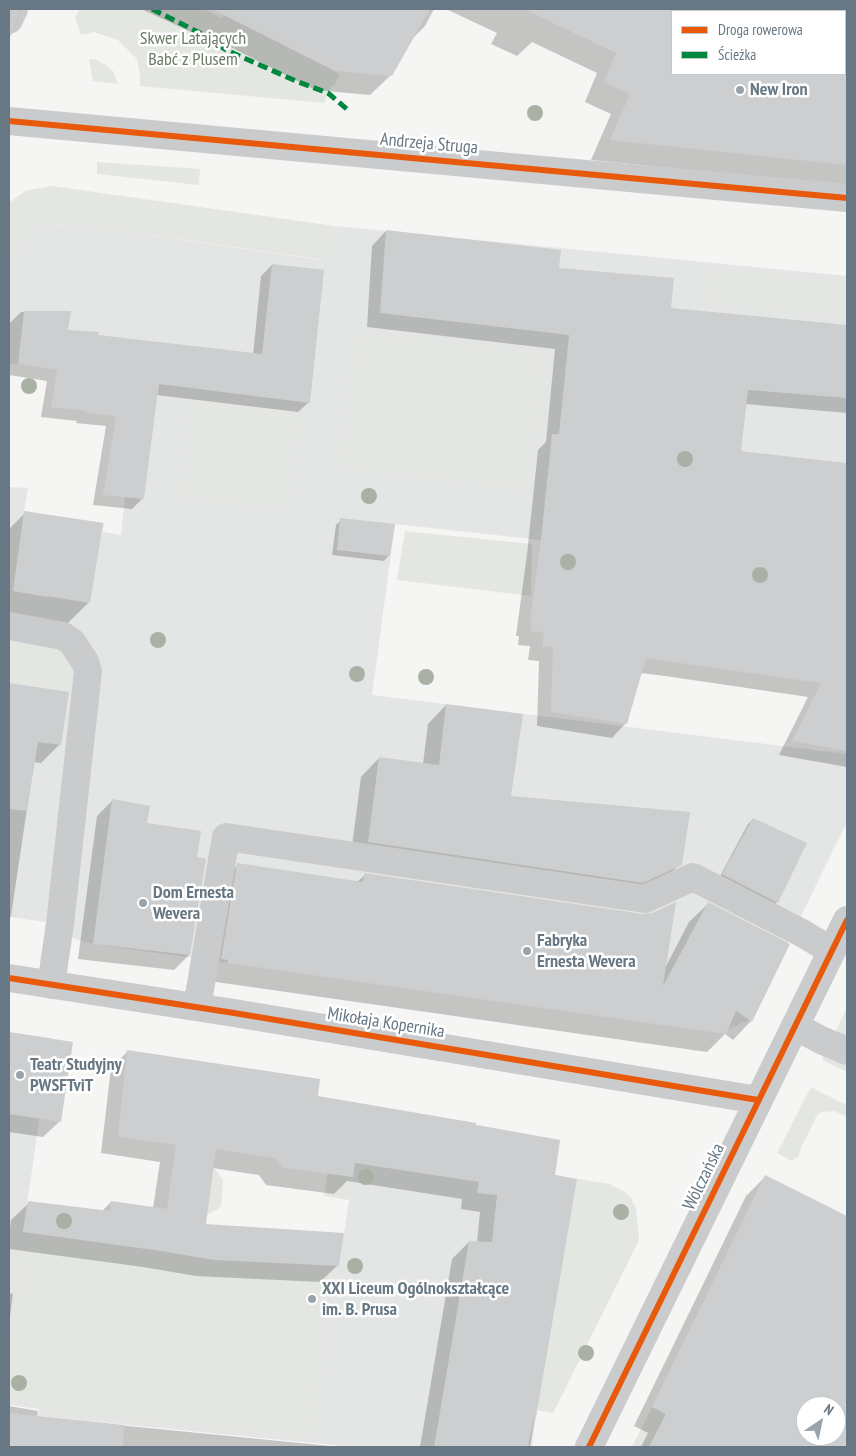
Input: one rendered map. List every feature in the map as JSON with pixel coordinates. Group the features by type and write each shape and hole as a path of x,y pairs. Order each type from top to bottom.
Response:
{"street":[{"path":"9,20 14,9"},
{"name":"Andrzeja Struga","path":"9,120 847,198"},
{"path":"9,626 64,636 72,642 85,662 88,672 60,924 51,984"},
{"path":"197,1007 226,837 645,898 693,877 802,933 832,952"},
{"name":"Wólczańska","path":"590,1447 847,920"},
{"name":"Mikołaja Kopernika","path":"9,978 197,1007 758,1100"},
{"path":"795,1026 847,1051"}],"shaded area":[{"path":"73,224 321,260 335,226 847,276 847,463 705,447 541,540 395,524 372,695 847,754 847,822 750,1020 720,1032 93,944 69,937 70,925 9,917 9,487 28,488 24,511 104,523 103,532 121,535 125,497 144,499 159,384 172,385 9,363 9,263 23,239 42,225"},
{"path":"847,1007 847,1072 822,1060"},
{"name":"XXI Liceum Ogólnokształcące im. B. Prusa","path":"9,1032 51,1038 23,1232 339,1265 364,1104 560,1140 555,1175 609,1184 623,1191 631,1198 636,1209 639,1240 553,1413 537,1410 532,1447 354,1447 38,1416 39,1409 9,1405"}],"green space":[{"name":"Skwer Latających Babć z Plusem","path":"80,9 203,9 222,18 224,15 340,74 334,86 331,86 324,103 140,86 137,59 118,40 94,32 81,35 75,18"},
{"name":"Skwer Latających Babć z Plusem","path":"89,59 94,59 106,65 113,71 118,84 93,81"},
{"path":"97,162 200,169 199,185 97,174"},
{"path":"52,186 335,226 332,261 73,224 42,225 23,239 9,263 9,203 25,191"},
{"path":"712,268 847,282 847,317 708,303"},
{"path":"356,332 544,353 529,489 341,467"},
{"path":"193,399 298,413 286,509 182,496"},
{"path":"405,531 532,544 531,596 397,580"},
{"path":"9,539 20,539 13,590 21,592 18,616 9,615"},
{"path":"9,634 49,640 74,661 78,693 9,683"},
{"path":"811,1087 847,1105 847,1117 834,1111 822,1112 817,1115 798,1157 791,1161 777,1153"},
{"path":"361,1127 349,1200 324,1196 332,1140"},
{"path":"202,1152 223,1180 221,1205 218,1209 207,1215"},
{"path":"577,1179 609,1184 623,1191 631,1198 636,1209 639,1240 553,1413 537,1410"},
{"path":"25,1237 214,1264 332,1272 313,1430 309,1429 308,1438 45,1412 45,1407 9,1400 9,1350"},
{"path":"652,1407 666,1414 649,1447 632,1447"}],"building":[{"path":"212,9 430,9 392,76 336,71"},
{"name":"New Iron","path":"524,9 672,9 671,75 847,74 847,165 610,140 630,94 604,82 616,53"},
{"path":"386,230 561,250 559,268 674,278 671,308 847,325 847,398 748,390 741,451 847,463 847,751 792,741 821,683 646,658 627,724 551,712 553,647 542,646 544,632 531,631 532,622 530,622 552,434 559,434 569,335 380,313"},
{"path":"272,264 324,270 310,403 159,384 144,499 103,495 116,416 51,407 57,370 18,364 24,311 71,311 68,330 99,332 98,335 262,354"},
{"path":"24,511 103,523 90,603 13,591"},
{"path":"340,518 395,524 390,556 337,550"},
{"path":"9,683 69,692 61,745 38,742 27,811 9,809"},
{"path":"446,704 523,714 511,796 690,812 682,865 643,883 368,842 379,757 439,765"},
{"path":"112,799 150,806 147,823 201,831 197,857 206,859 190,955 93,944"},
{"path":"753,818 807,843 778,903 722,874"},
{"path":"237,863 363,882 364,873 643,914 652,913 676,902 663,986 708,902 790,944 752,1022 736,1011 726,1034 227,963 228,960 221,959"},
{"path":"9,1032 73,1042 61,1122 9,1114"},
{"path":"127,1050 320,1079 318,1096 476,1123 476,1125 560,1140 555,1175 577,1179 536,1417 534,1417 528,1447 434,1447 469,1241 492,1242 497,1195 477,1193 479,1182 355,1163 353,1177 284,1168 276,1158 216,1149 206,1224 344,1233 339,1266 214,1260 23,1232 28,1201 110,1211 111,1201 167,1209 176,1145 118,1137"},
{"path":"765,1175 847,1216 847,1447 649,1447 666,1414 652,1407"},
{"path":"9,1413 124,1425 123,1447 9,1447"}],"tram line":[{"path":"9,38 23,9"}],"marked path":[{"path":"152,9 202,34 226,50 328,93 349,111"}],"cycle path":[{"path":"9,121 847,198"},
{"path":"589,1447 847,920"},
{"path":"9,978 234,1013 758,1100"}],"place":[{"name":"New Iron","path":"740,90"},
{"name":"Dom Ernesta Wevera","path":"143,903"},
{"name":"Fabryka Ernesta Wevera","path":"527,951"},
{"name":"Teatr Studyjny PWSFTviT","path":"20,1075"},
{"name":"XXI Liceum Ogólnokształcące im. B. Prusa","path":"312,1299"}]}
